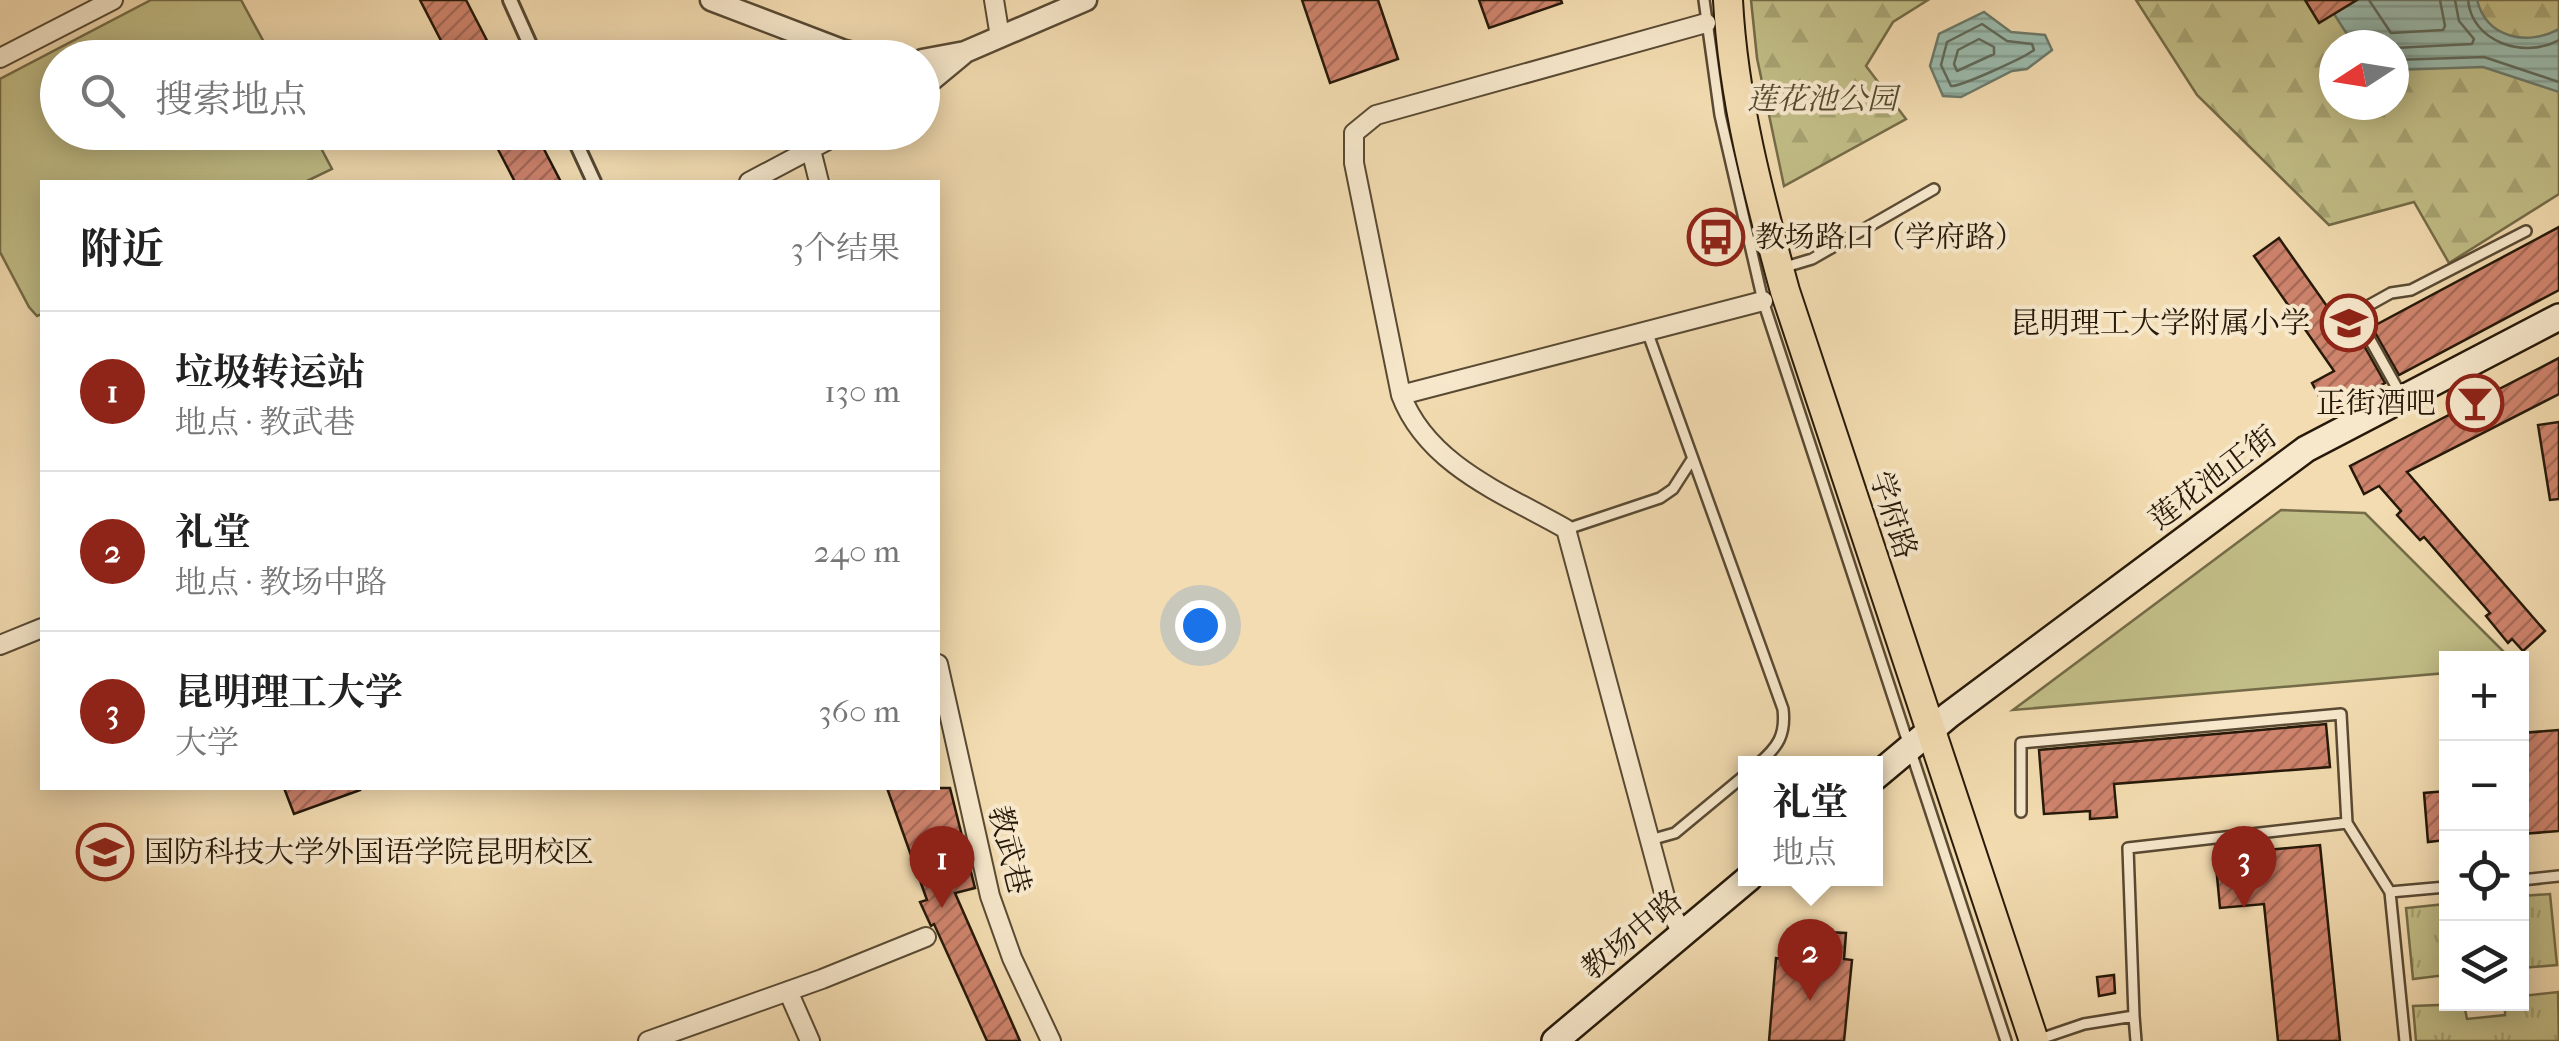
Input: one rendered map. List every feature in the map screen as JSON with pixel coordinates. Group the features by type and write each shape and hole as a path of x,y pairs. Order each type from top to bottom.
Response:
{"main road":[{"name":"学府路","path":"1728,0 1744,122 1779,268 1920,740 2034,1041"},
{"name":"莲花池正街","path":"1920,740 1948,715 2306,449 2559,317"},
{"path":"1883,770 1920,740"},
{"name":"教场中路","path":"1560,1040 1740,886"}],"street":[{"path":"0,58 113,0"},
{"path":"510,0 528,40"},
{"path":"711,0 816,40"},
{"path":"994,0 1000,37"},
{"path":"940,57 965,52 1086,0"},
{"path":"1684,935 1668,904 1566,529 1450,462 1410,418 1401,396 1354,162 1354,134 1376,115 1706,23"},
{"path":"940,73 965,52"},
{"path":"579,150 593,180"},
{"path":"753,180 812,150 820,180"},
{"path":"1401,396 1764,301"},
{"path":"0,645 40,629"},
{"name":"教武巷","path":"940,673 990,896 1012,958 1051,1041"},
{"path":"648,1041 926,936"},
{"path":"788,991 810,1041"}],"lane":[{"name":"学府路","path":"1704,0 1730,169 1764,301 1920,740 2006,1041"},
{"path":"1779,268 1812,259 1934,189"},
{"path":"2402,398 2364,328 2364,308 2390,293 2411,290 2526,231"},
{"path":"1648,331 1783,709 1786,730 1767,756"},
{"path":"1566,529 1660,498 1684,477 1692,461"},
{"path":"2022,812 2021,743 2341,714 2347,823 2390,892 2405,1041"},
{"path":"1650,840 1676,833 1738,780"},
{"path":"2136,1041 2128,848 2347,823"},
{"path":"2529,879 2559,876"},
{"path":"2390,892 2439,888"},
{"path":"2034,1041 2084,1024 2134,1016"}],"green space":[{"path":"151,0 241,0 263,40 75,40"},
{"name":"莲花池公园","path":"1751,0 1928,0 1893,22 1866,66 1906,119 1784,186 1757,58"},
{"path":"2136,0 2559,0 2559,194 2449,263 2414,202 2329,225 2197,95"},
{"path":"40,58 40,150 322,150 332,169 309,180 40,180 37,316 0,252 0,79"},
{"path":"2281,510 2365,513 2503,651 2439,651 2439,674 2013,710"},
{"path":"2550,894 2557,965 2529,967 2529,896"},
{"path":"2439,905 2439,976 2413,979 2406,908"},
{"path":"2558,992 2559,1041 2416,1041 2413,1006 2439,1005 2439,1011 2465,1011 2467,1019 2505,1015 2505,1011 2529,1011 2529,995"}],"water":[{"path":"2325,0 2477,0 2490,23 2510,36 2535,37 2559,29 2559,92 2483,67 2409,69 2409,30 2344,30"},
{"path":"1984,12 2011,32 2045,35 2052,50 2027,69 2012,71 1961,97 1943,96 1930,66 1939,34"}],"building":[{"path":"420,0 466,0 487,40 441,40"},
{"path":"1302,0 1378,0 1398,59 1330,83"},
{"path":"1479,0 1561,0 1562,3 1489,28"},
{"path":"2305,0 2357,0 2319,23"},
{"path":"498,150 544,150 560,180 514,180"},
{"path":"2559,227 2559,290 2399,375 2372,327"},
{"path":"2279,238 2350,339 2358,335 2385,383 2328,413 2312,383 2334,371 2254,256"},
{"path":"2559,358 2559,394 2407,472 2545,631 2523,651 2512,639 2508,643 2486,616 2490,613 2424,537 2420,540 2397,515 2401,511 2379,486 2364,494 2350,466"},
{"path":"2559,422 2559,499 2550,500 2538,425"},
{"path":"2326,724 2330,767 2114,784 2117,817 2090,819 2090,811 2044,814 2039,750"},
{"path":"2559,730 2559,831 2529,833 2529,732"},
{"path":"950,788 975,888 955,893 1020,1041 987,1041 934,924 931,926 920,902 927,900 888,790"},
{"path":"285,790 360,790 294,814"},
{"path":"2439,792 2439,841 2428,842 2424,793"},
{"path":"2320,845 2340,1041 2278,1041 2264,904 2220,908 2215,855"},
{"path":"1788,930 1846,933 1844,959 1852,960 1844,1041 1769,1041 1776,958 1786,959"},
{"path":"2114,975 2115,993 2099,996 2097,977"}],"place":[{"name":"教场路口（学府路）","path":"1716,237"},
{"name":"昆明理工大学附属小学","path":"2349,323"},
{"name":"正街酒吧","path":"2475,403"},
{"name":"国防科技大学外国语学院昆明校区","path":"105,852"},
{"name":"垃圾转运站","path":"942,908"},
{"name":"昆明理工大学","path":"2244,908"},
{"name":"礼堂","path":"1810,1001"}]}
